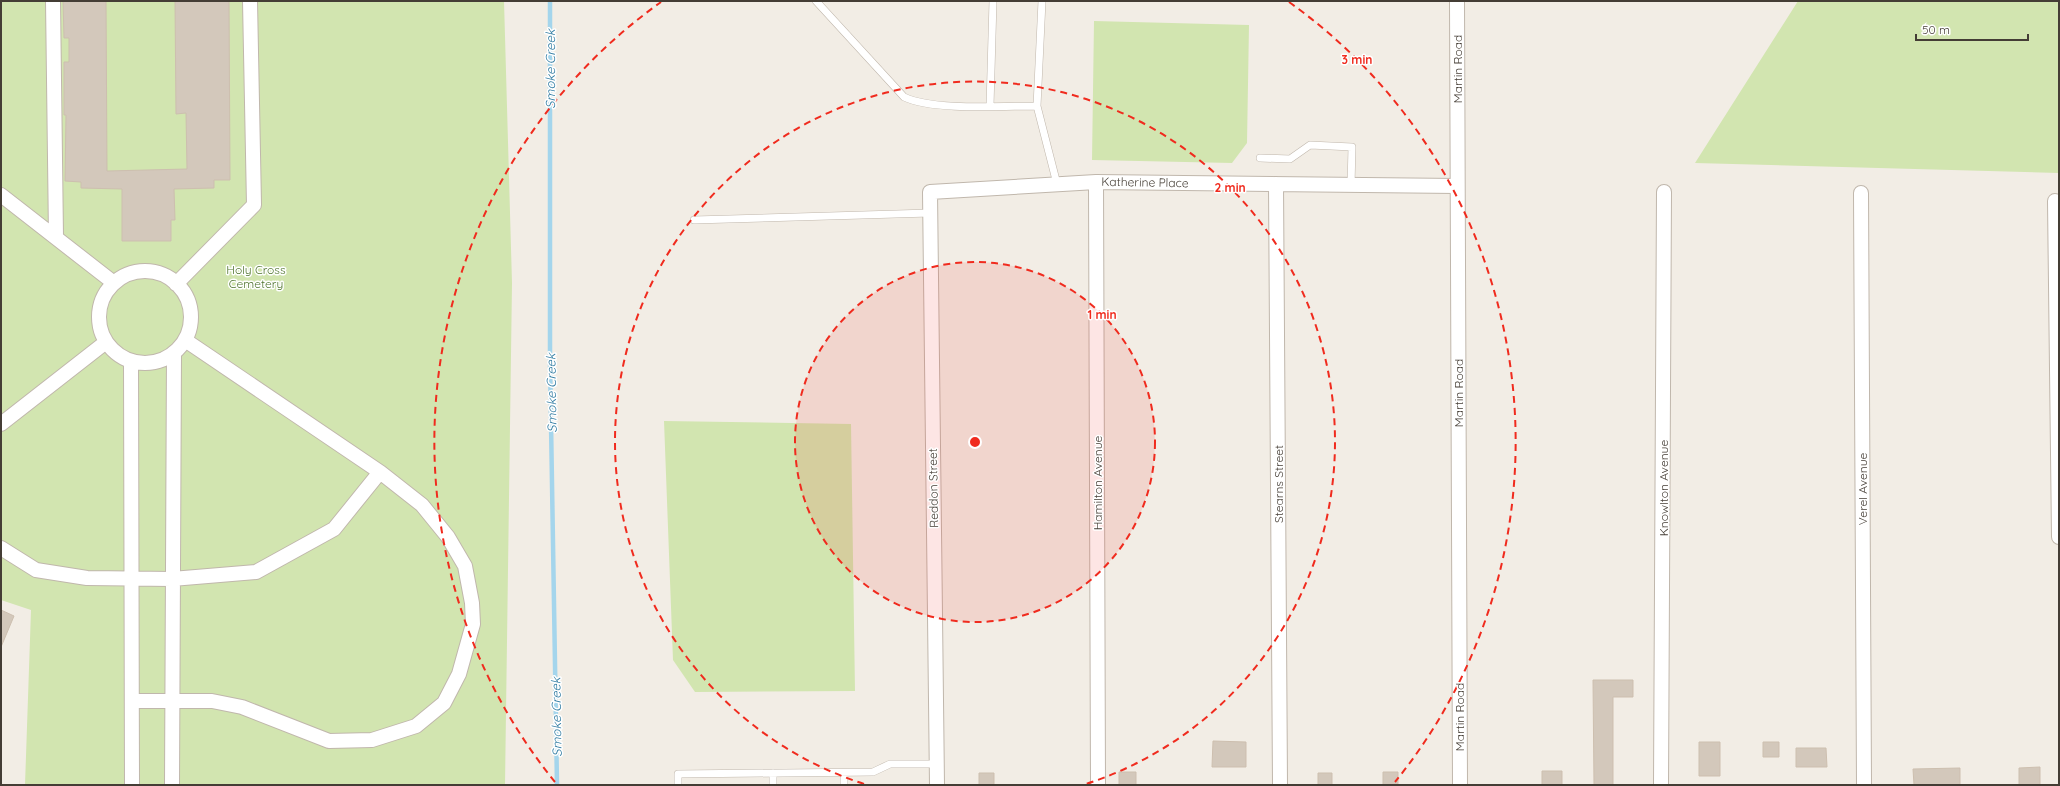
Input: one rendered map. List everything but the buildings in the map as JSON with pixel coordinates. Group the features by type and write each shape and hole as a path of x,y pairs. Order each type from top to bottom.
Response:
{"street":[{"path":"53,1 56,237"},
{"path":"176,284 254,205 250,1"},
{"name":"Martin Road","path":"1457,1 1460,785"},
{"name":"Katherine Place","path":"930,192 1096,182 1457,186"},
{"name":"Hamilton Avenue","path":"1096,182 1098,785"},
{"name":"Stearns Street","path":"1276,184 1280,785"},
{"name":"Reddon Street","path":"930,192 937,785"},
{"name":"Knowlton Avenue","path":"1661,785 1664,192"},
{"name":"Verel Avenue","path":"1861,193 1864,785"},
{"path":"1,195 114,283"},
{"path":"2057,199 2059,537"},
{"path":"143,271 163,275 176,284 187,299 190,315 189,331 174,352 160,361 144,363 130,361 116,354 106,342 100,327 99,309 105,294 114,283 127,274 143,271"},
{"path":"132,701 212,701 242,707 329,741 372,740 416,726 444,703 459,674 473,624 472,604 465,566 448,536 422,505 380,472 184,340"},
{"path":"1,424 106,342"},
{"path":"172,785 174,352"},
{"path":"130,361 132,785"},
{"path":"1,548 36,570 87,578 172,579 256,572 334,529 380,472"}],"lane":[{"path":"816,1 904,97 915,103 934,105 1037,106"},
{"path":"990,106 993,1"},
{"path":"1042,1 1037,106 1057,184"},
{"path":"1260,158 1290,159 1310,145 1352,147 1351,185"},
{"path":"694,220 930,213"},
{"path":"678,785 678,774 873,772 890,764 937,764"},
{"path":"773,773 773,785"},
{"path":"844,773 844,785"}],"green space":[{"name":"Holy Cross Cemetery","path":"1,1 504,1 512,283 505,785 25,785 31,610 1,600"},
{"path":"1798,1 2059,1 2059,173 1695,163"},
{"path":"1094,21 1249,25 1247,143 1232,163 1092,160"},
{"path":"664,421 851,424 855,691 695,692 673,660"}],"waterway":[{"name":"Smoke Creek","path":"550,1 550,362 557,785"}]}
